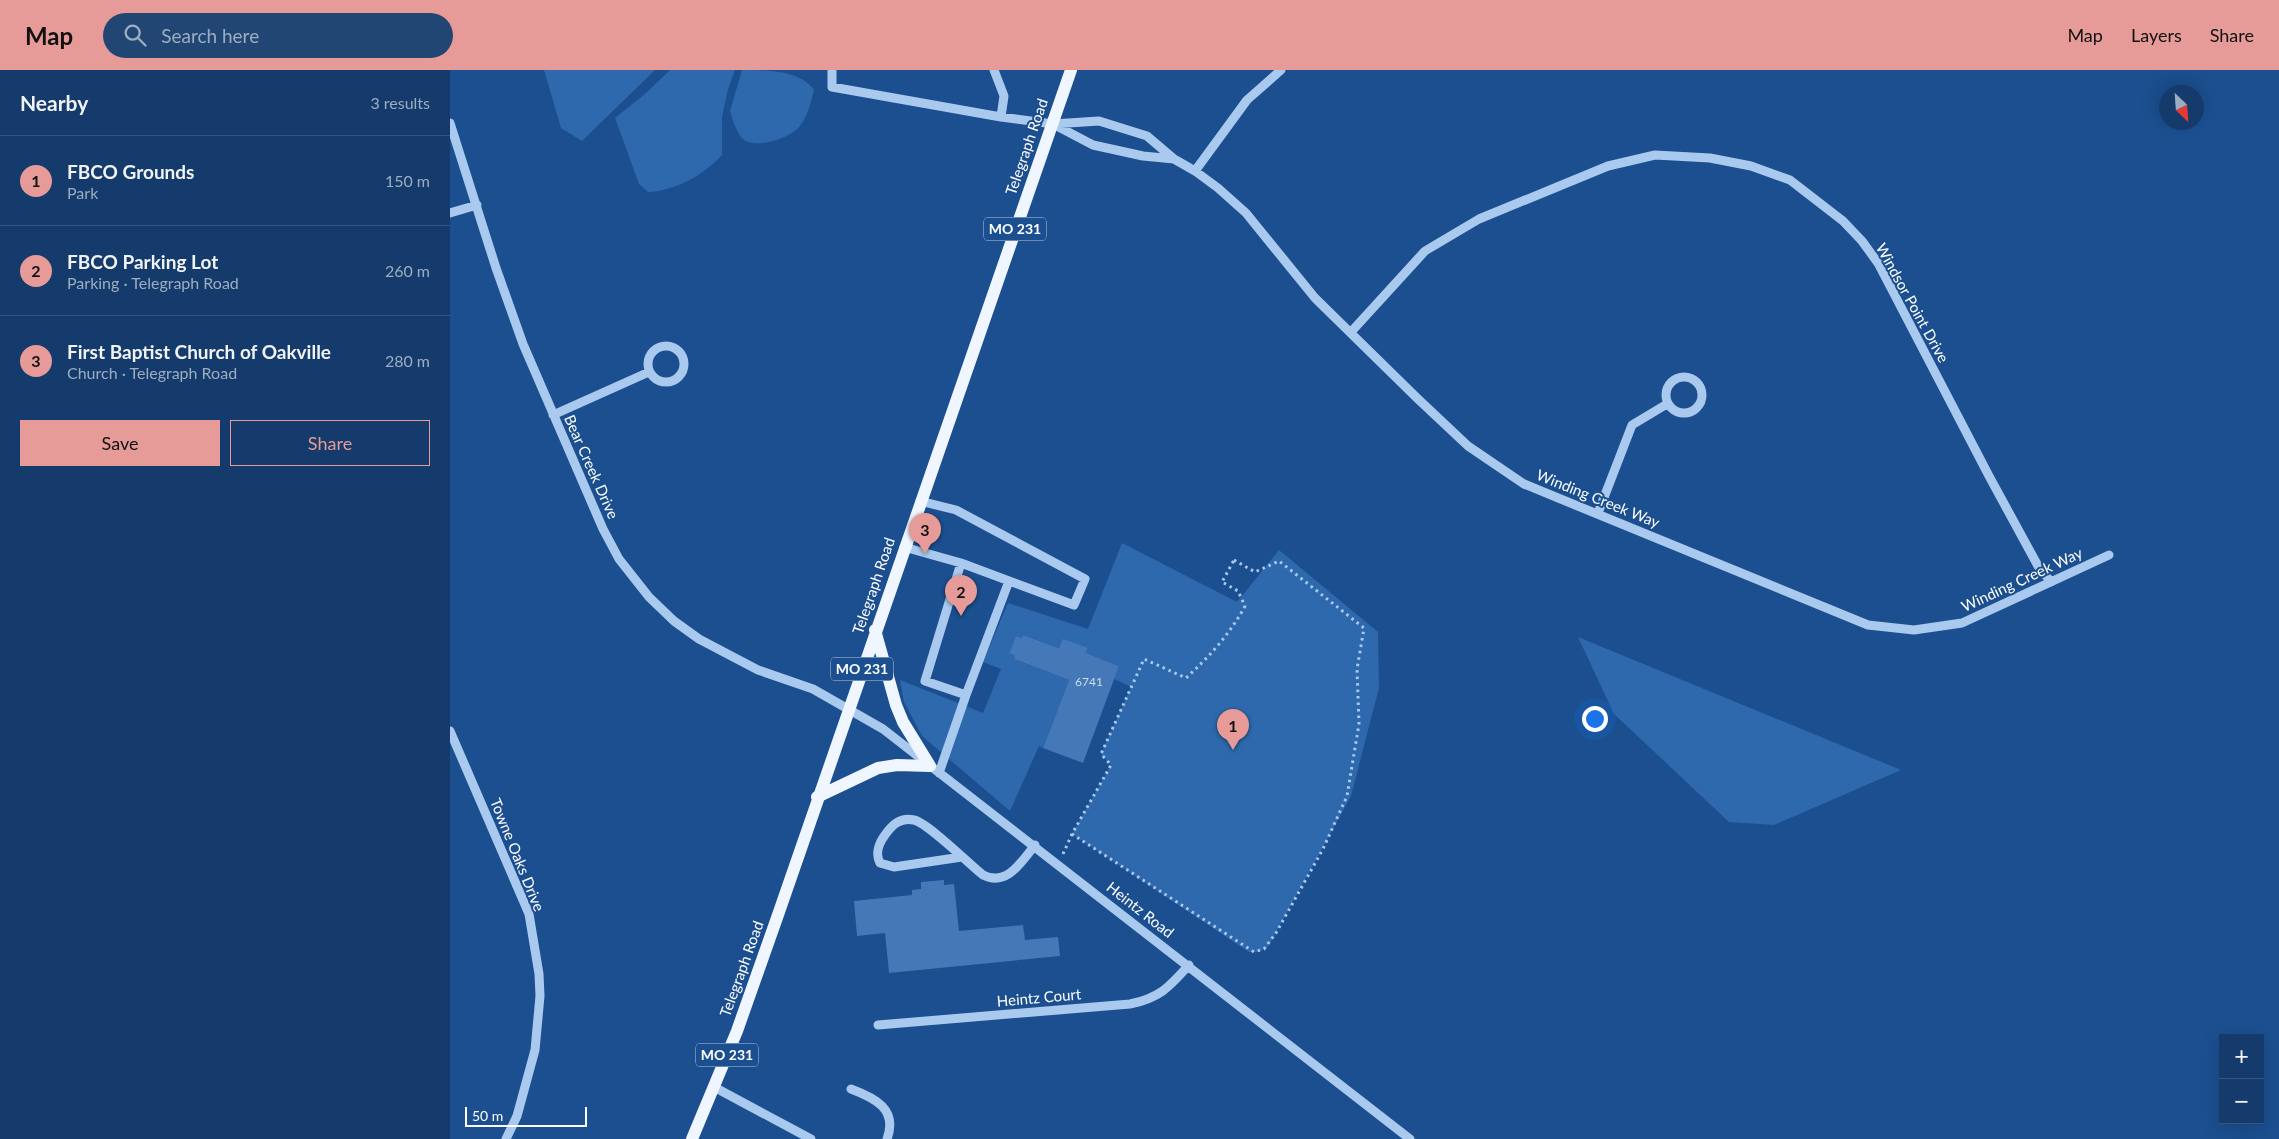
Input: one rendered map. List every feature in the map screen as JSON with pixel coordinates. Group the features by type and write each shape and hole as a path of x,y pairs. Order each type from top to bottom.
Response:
{"main road":[{"name":"Telegraph Road","path":"692,1139 714,1087 776,920 848,707 1071,70"},
{"path":"875,630 896,705 903,722 934,770"},
{"path":"817,797 878,768 897,765 934,770"}],"street":[{"path":"832,70 832,87 1001,117 1052,124"},
{"path":"994,70 1004,96 1001,117"},
{"path":"1195,170 1247,100 1281,70"},
{"name":"Winding Creek Way","path":"1052,124 1099,121 1147,136 1174,160 1195,170 1246,213 1294,275 1418,399 1468,446 1524,484 1868,625 1914,630 1962,623 2109,554"},
{"name":"Bear Creek Drive","path":"450,123 520,336 603,529 619,559 649,597 682,627 727,655 758,670 813,689 848,707"},
{"name":"Winding Creek Way","path":"1052,124 1093,145 1143,156 1174,160"},
{"name":"Windsor Point Drive","path":"1351,332 1424,251 1479,219 1608,166 1655,155 1710,158 1751,166 1790,180 1843,221 1862,241 1878,263 1989,476 2038,566 2051,582"},
{"path":"450,213 476,205"},
{"path":"670,346 680,352 683,357 684,370 677,379 671,382 660,381 649,372 649,356 658,347 670,346"},
{"path":"553,415 649,372"},
{"path":"1687,377 1698,383 1701,388 1702,394 1699,406 1689,413 1677,412 1667,404 1666,387 1675,378 1687,377"},
{"path":"1598,513 1632,425 1667,404"},
{"path":"904,547 961,563 1074,605 1085,579 956,510 920,501"},
{"path":"961,563 925,681 966,695"},
{"path":"934,770 966,695 1009,581"},
{"name":"Heintz Road","path":"848,707 883,729 934,770 1035,845 1410,1139"},
{"name":"Towne Oaks Drive","path":"450,732 529,914 539,974 540,996 536,1050 517,1116 506,1139"},
{"path":"962,857 894,867 880,863 877,853 883,837 892,826 898,821 914,820 922,823 962,857 983,875 992,880 1012,873 1035,845"},
{"name":"Heintz Court","path":"878,1025 1130,1004 1150,1000 1169,987 1189,966"},
{"path":"714,1087 811,1139"},
{"path":"851,1089 874,1098 886,1110 890,1123 887,1139"}],"path":[{"path":"1059,864 1072,834 1111,765 1101,754 1144,660 1186,678 1205,660 1235,625 1245,606 1238,591 1222,582 1234,560 1255,572 1279,561 1364,628 1357,669 1359,724 1347,796 1323,849 1276,933 1264,949 1254,952 1072,834"}],"shaded area":[{"path":"544,70 655,70 582,141 561,128"},
{"path":"670,70 735,70 728,89 722,117 722,155 707,169 688,181 668,189 648,192 639,184 615,118 645,94"},
{"path":"742,70 782,72 808,83 814,90 809,109 800,126 789,135 773,141 756,143 743,139 733,122 730,111"},
{"path":"1122,543 1237,602 1279,550 1378,632 1379,688 1351,796 1268,947 1259,952 1249,952 1072,834 1111,765 1101,754 1131,687 1114,679 1119,666 1086,653 1088,649 1059,648 1023,635 1022,638 1016,636 1009,653 1015,656 1014,659 1069,680 1043,748 1039,746 1010,811 922,736 904,702 900,680 983,713 1001,669 983,662 1008,603 1088,629"},
{"path":"1578,637 1901,770 1774,825 1729,822 1614,714"}],"building":[{"path":"1023,635 1059,648 1063,639 1088,648 1086,653 1119,666 1083,763 1043,748 1069,680 1014,659 1015,656 1009,653 1016,636 1022,638"},
{"path":"944,880 944,885 954,884 959,931 1023,925 1025,940 1058,937 1060,956 889,973 885,933 857,936 854,901 912,895 912,890 921,889 921,882"}],"place":[{"name":"First Baptist Church of Oakville","path":"925,554"},
{"name":"FBCO Parking Lot","path":"961,616"},
{"name":"FBCO Grounds","path":"1233,750"}]}
